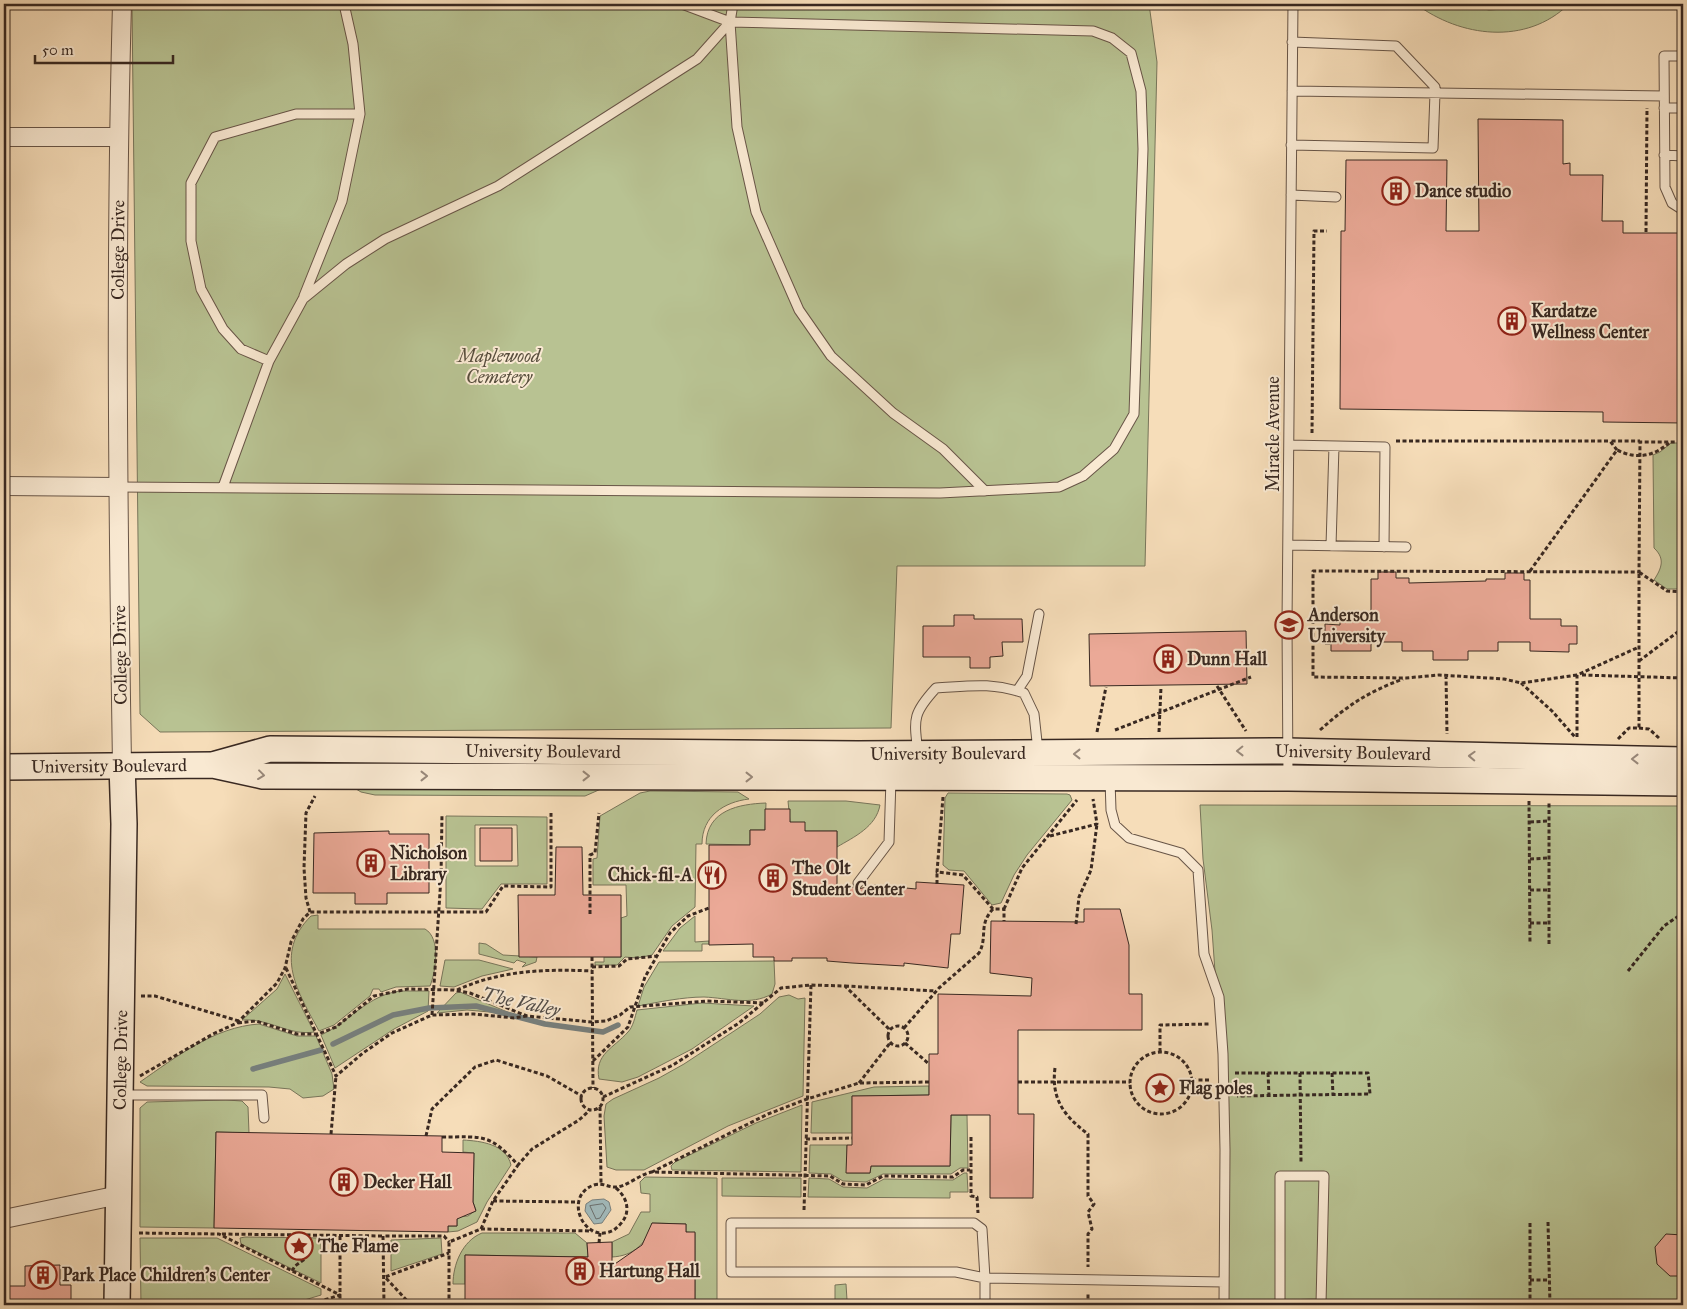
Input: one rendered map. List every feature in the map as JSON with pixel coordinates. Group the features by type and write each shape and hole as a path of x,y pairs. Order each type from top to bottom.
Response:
{"main road":[{"name":"University Boulevard","path":"213,765 270,749 918,765 1101,784 1288,778 1683,783"},
{"name":"University Boulevard","path":"4,767 213,765 263,776 325,784 891,777 918,765 1038,754 1287,751 1683,760"},
{"name":"College Drive","path":"117,1305 119,1195 127,1088 122,765"}],"street":[{"name":"College Drive","path":"122,4 118,138 117,487 122,765"},
{"path":"4,137 118,138"},
{"path":"4,486 117,487"},
{"path":"325,784 334,750"},
{"path":"4,1219 119,1195"}],"lane":[{"path":"223,487 269,361 303,299 342,201 360,114 353,44 344,4"},
{"path":"117,487 940,493 1059,487 1083,476 1114,449 1134,414 1143,149 1141,91 1131,53 1112,38 1093,31 730,22 682,4"},
{"path":"733,4 730,22 737,127 756,212 799,310 831,356 893,413 943,450 985,491"},
{"name":"Miracle Avenue","path":"1288,778 1288,545 1293,4"},
{"path":"303,299 346,264 385,239 498,186 697,59 730,22"},
{"path":"1291,145 1433,148 1435,93 1435,87 1396,46 1292,42"},
{"path":"1683,56 1664,56 1665,187 1672,203 1683,210"},
{"path":"1292,91 1664,96"},
{"path":"1664,108 1683,108"},
{"path":"269,361 240,349 223,329 202,289 191,241 191,183 215,138 296,114 360,114"},
{"path":"1664,156 1683,156"},
{"path":"1291,195 1336,197"},
{"path":"1289,445 1385,447 1384,547"},
{"path":"1331,546 1334,446"},
{"path":"1288,545 1406,547"},
{"path":"1017,691 1027,676 1039,614"},
{"path":"918,765 915,727 918,708 936,688 982,685 1002,686 1024,693 1034,714 1038,754"},
{"path":"858,883 889,842 891,777"},
{"path":"1101,784 1115,825 1129,838 1181,853 1198,870 1204,954 1219,997 1224,1076 1224,1305"},
{"path":"127,1088 262,1095 264,1118"},
{"path":"1280,1176 1324,1176 1321,1304 1298,1305 1280,1304 1280,1176"},
{"path":"985,1305 985,1278 982,1229 974,1223 732,1223 731,1272 956,1272 985,1278 1224,1282"}],"path":[{"path":"1646,232 1647,96"},
{"path":"1312,441 1314,231 1327,231"},
{"path":"1391,441 1670,442"},
{"path":"1610,441 1618,450 1626,455 1640,456 1659,452 1670,442"},
{"path":"1617,741 1620,734 1629,728 1638,728 1640,442 1683,442"},
{"path":"1530,572 1618,450"},
{"path":"1683,592 1667,591 1639,572 1313,571 1313,677 1406,678 1446,675 1504,679 1521,683 1578,675 1639,675 1683,678"},
{"path":"1639,662 1683,628"},
{"path":"1578,675 1639,648"},
{"path":"1446,675 1447,755"},
{"path":"1521,683 1552,711 1577,740 1578,675"},
{"path":"1114,730 1218,688 1251,677"},
{"path":"1314,736 1343,709 1374,690 1406,678"},
{"path":"1105,734 1096,737 1106,687"},
{"path":"1159,742 1161,687"},
{"path":"1218,688 1251,738"},
{"path":"310,912 306,898 304,868 306,814 325,784"},
{"path":"1076,924 1079,897 1091,870 1101,784"},
{"path":"937,884 943,792"},
{"path":"1004,921 1004,908 1022,868 1083,792"},
{"path":"1529,793 1530,944"},
{"path":"1549,793 1549,944"},
{"path":"432,1014 439,912 442,814"},
{"path":"127,1088 213,1034 238,1022 277,984 285,968 291,942 303,920 310,912 486,912 503,886 551,887 551,814"},
{"path":"590,914 590,855 595,853 599,814"},
{"path":"1530,822 1549,821"},
{"path":"1049,836 1097,824"},
{"path":"1530,860 1549,858"},
{"path":"937,872 963,875 992,909"},
{"path":"1530,890 1549,890"},
{"path":"592,1061 628,1027 645,977 670,933 688,916 709,908"},
{"path":"904,1028 936,991 979,953 982,947 985,918 992,909 1004,908"},
{"path":"1628,971 1664,926 1683,913"},
{"path":"1530,923 1549,922"},
{"path":"456,990 478,980 511,972 620,966 627,959 657,956"},
{"path":"592,957 593,1088"},
{"path":"285,968 318,1034 336,1076 331,1134"},
{"path":"603,1097 673,1065 739,1023 781,988 811,985 936,991"},
{"path":"803,1223 811,985"},
{"path":"845,986 890,1030"},
{"path":"138,996 155,996 238,1022 256,1021 297,1034 318,1034 336,1027 374,996 408,989 456,990 527,1016"},
{"path":"336,1076 363,1053 392,1033 432,1014 474,1014 514,1018 527,1016 592,1022 606,1021 620,1015 630,1007 707,1000 765,1003"},
{"path":"1160,1052 1160,1025 1210,1024"},
{"path":"898,1026 904,1028 908,1033 905,1042 896,1046 890,1042 888,1036 890,1030 898,1026"},
{"path":"859,1083 890,1042"},
{"path":"905,1042 929,1064"},
{"path":"1160,1052 1175,1055 1184,1061 1190,1070 1192,1080 1191,1091 1179,1108 1169,1113 1159,1114 1141,1106 1134,1099 1130,1082 1132,1071 1144,1056 1160,1052"},
{"path":"426,1136 432,1109 475,1067 496,1060 547,1076 582,1096"},
{"path":"1055,1068 1053,1082 1055,1096 1061,1109 1073,1123 1088,1134 1088,1196 1094,1204 1088,1212 1092,1229 1088,1234 1088,1305"},
{"path":"1268,1073 1269,1096"},
{"path":"1192,1080 1268,1073 1368,1073 1370,1094 1224,1096"},
{"path":"1300,1073 1301,1163"},
{"path":"1332,1073 1333,1095"},
{"path":"616,1188 768,1114 807,1099 859,1083 929,1082"},
{"path":"1018,1082 1130,1082"},
{"path":"590,1110 584,1106 582,1096 586,1090 593,1088 600,1091 603,1097 600,1107 601,1183"},
{"path":"481,1229 493,1201 518,1165 532,1149 580,1120 590,1110 600,1107"},
{"path":"442,1137 479,1137 495,1142 518,1165"},
{"path":"970,1137 970,1196 977,1197 978,1212 985,1217"},
{"path":"806,1139 852,1138"},
{"path":"652,1172 805,1174 830,1176 843,1184 866,1185 883,1176 952,1177 963,1170 970,1170"},
{"path":"449,1242 481,1229 592,1230 600,1233 616,1228 626,1215 625,1200 616,1188 601,1183 587,1189 578,1202 580,1219 592,1230"},
{"path":"493,1201 578,1202"},
{"path":"1530,1222 1530,1305"},
{"path":"1548,1222 1550,1305"},
{"path":"138,1233 444,1236 449,1242 449,1305"},
{"path":"599,1243 600,1233"},
{"path":"219,1234 340,1295"},
{"path":"340,1236 340,1305"},
{"path":"384,1236 384,1305"},
{"path":"411,1305 385,1277 449,1253"},
{"path":"292,1271 305,1258"},
{"path":"1530,1280 1549,1280"},
{"path":"308,1305 340,1295"},
{"path":"723,1301 792,1301 792,1305"}],"green space":[{"name":"Maplewood Cemetery","path":"132,4 1149,4 1157,62 1145,566 897,566 891,728 160,732 140,714"},
{"path":"1416,4 1460,4 1489,10 1504,9 1524,4 1569,4 1552,17 1533,26 1513,31 1493,32 1472,30 1452,24"},
{"path":"1671,443 1683,443 1683,589 1667,589 1654,580 1659,572 1661,560 1654,548 1653,455"},
{"path":"351,786 601,789 585,796 375,795 361,792"},
{"path":"650,791 738,792 749,799 731,803 710,818 703,834 702,844 696,844 695,907 672,926 652,955 637,958 625,957 617,965 595,965 595,962 604,962 604,957 621,957 621,918 627,916 626,885 593,885 593,859 597,858 600,816 640,793"},
{"path":"948,793 1067,794 1070,795 1072,800 1027,855 1014,875 1001,903 992,905 964,871 949,870 943,865 945,798"},
{"path":"788,801 846,801 880,805 878,813 863,831 837,847 837,831 805,831 790,822"},
{"path":"766,803 765,830 750,830 750,845 706,844 712,823 718,816 735,807"},
{"path":"1200,805 1683,806 1683,1305 1224,1305 1224,1096 1212,930 1203,859"},
{"path":"446,816 547,817 547,884 501,884 482,909 446,908","holes":["475,825 517,825 518,866 475,866"]},
{"path":"318,915 318,929 425,929 430,933 433,940 436,955 430,986 396,987 381,992 379,989 373,989 370,996 334,1025 319,1031 297,987 291,959 293,945 300,930 311,916"},
{"path":"695,916 695,942 709,941 709,944 702,944 702,951 663,951 680,928"},
{"path":"479,943 486,944 503,955 537,957 536,962 522,967 526,963 517,960 514,963 479,954"},
{"path":"445,960 479,960 513,969 482,976 454,987 440,986"},
{"path":"774,961 775,984 772,994 764,998 739,1000 696,997 638,1006 644,987 659,962"},
{"path":"285,974 314,1032 296,1032 252,1020 242,1020 277,989"},
{"path":"400,991 429,991 428,1011 394,1029 335,1068 321,1035 368,1003"},
{"path":"460,992 512,1014 467,1010 437,1013 456,993"},
{"path":"789,995 798,999 805,998 803,1096 728,1126 644,1170 616,1170 607,1167 604,1116 606,1104 684,1064 760,1014 779,997"},
{"path":"702,1003 754,1006 692,1049 638,1077 622,1082 599,1079 598,1070 602,1057 630,1030 637,1010"},
{"path":"259,1024 297,1036 316,1036 332,1074 334,1089 323,1096 303,1098 290,1089 269,1087 147,1086 140,1082 182,1053 211,1037 242,1026"},
{"path":"929,1086 929,1095 852,1096 852,1133 811,1133 812,1102 874,1087"},
{"path":"242,1101 248,1107 249,1133 216,1132 214,1228 140,1227 140,1108 147,1102"},
{"path":"802,1105 801,1172 672,1170 671,1166 675,1162 756,1123"},
{"path":"951,1115 967,1115 968,1168 960,1168 951,1174 883,1174 866,1182 843,1181 831,1174 809,1173 810,1145 847,1145 847,1173 870,1173 871,1166 950,1166"},
{"path":"463,1140 477,1141 498,1148 504,1152 511,1165 487,1202 477,1222 458,1231 448,1232 448,1226 457,1226 457,1217 468,1216 476,1210 473,1202 474,1153 463,1152"},
{"path":"967,1173 968,1192 950,1192 950,1198 808,1197 809,1178 829,1179 843,1187 867,1188 884,1179 953,1180"},
{"path":"645,1177 717,1178 717,1305 695,1305 695,1233 686,1232 686,1224 652,1223 647,1237 638,1248 626,1254 612,1257 612,1242 629,1234 641,1212 650,1212 650,1194 641,1193 640,1182"},
{"path":"722,1178 801,1178 801,1197 722,1196"},
{"path":"482,1233 575,1233 587,1243 588,1257 465,1255 465,1284 453,1284 453,1277 460,1254 469,1242"},
{"path":"140,1238 217,1238 321,1289 321,1295 288,1305 141,1305"},
{"path":"240,1238 321,1238 321,1283 241,1244"},
{"path":"441,1238 442,1254 391,1271 391,1240"},
{"path":"846,1284 847,1300 855,1301 856,1305 835,1305 835,1285"}],"water":[{"path":"604,1199 609,1202 611,1210 602,1223 594,1224 585,1211 586,1204 592,1200"}],"building":[{"name":"Kardatze Wellness Center","path":"1478,119 1563,120 1563,164 1570,163 1570,175 1603,175 1602,221 1623,221 1623,233 1683,233 1683,423 1603,422 1603,412 1340,409 1341,231 1345,231 1346,160 1447,160 1446,231 1479,231"},
{"path":"1378,572 1396,572 1396,578 1409,578 1409,583 1486,581 1486,579 1505,579 1505,573 1524,573 1524,580 1530,580 1530,619 1561,619 1561,626 1577,626 1577,644 1569,644 1569,652 1530,651 1530,642 1498,642 1498,651 1468,651 1468,660 1433,660 1433,651 1402,651 1402,642 1371,642 1371,651 1331,651 1331,644 1325,644 1325,624 1340,625 1340,618 1371,619 1371,579 1378,579"},
{"path":"954,615 974,615 974,619 1022,619 1023,642 1002,642 1003,656 990,657 990,668 970,668 970,657 923,657 923,626 954,626"},
{"name":"Dunn Hall","path":"1246,631 1247,684 1090,686 1089,634"},
{"name":"The Olt Student Center","path":"765,809 790,809 790,822 805,822 805,831 837,831 837,890 854,887 858,889 876,885 916,889 916,882 964,885 960,934 951,934 948,968 904,963 904,966 827,961 827,958 792,958 792,961 774,961 774,957 753,957 753,944 709,945 709,845 750,845 750,830 765,830"},
{"path":"480,828 512,828 512,861 480,861"},
{"name":"Nicholson Library","path":"389,831 389,834 429,834 429,893 387,893 387,904 355,904 355,893 313,893 314,833"},
{"path":"556,847 582,847 583,895 621,895 621,957 519,957 518,895 555,895"},
{"path":"1084,909 1120,909 1129,945 1129,994 1142,994 1142,1030 1018,1030 1018,1114 1034,1114 1033,1198 990,1198 990,1115 951,1115 950,1166 871,1166 870,1173 846,1173 847,1145 852,1145 852,1096 929,1095 929,1054 938,1054 938,994 1031,996 1032,978 990,973 991,921 1084,922"},
{"name":"Decker Hall","path":"216,1132 442,1136 442,1152 474,1153 473,1202 476,1211 457,1219 457,1226 448,1226 448,1232 214,1228"},
{"name":"Hartung Hall","path":"652,1223 686,1224 686,1232 695,1232 695,1305 465,1305 465,1255 588,1257 587,1243 612,1242 612,1266 642,1245"},
{"path":"1666,1234 1683,1235 1683,1276 1670,1276 1657,1264 1655,1247"},
{"name":"Park Place Children's Center","path":"60,1265 60,1285 71,1285 71,1305 4,1305 4,1286 25,1286 25,1266"}],"waterway":[{"name":"The Valley","path":"333,1044 393,1015 429,1008 476,1006 545,1024 603,1032 618,1025"},
{"name":"The Valley","path":"253,1069 321,1050"}],"place":[{"name":"Dance studio","path":"1396,191"},
{"name":"Kardatze Wellness Center","path":"1512,321"},
{"name":"Anderson University","path":"1289,625"},
{"name":"Dunn Hall","path":"1168,659"},
{"name":"Nicholson Library","path":"371,863"},
{"name":"Chick-fil-A","path":"712,875"},
{"name":"The Olt Student Center","path":"773,878"},
{"name":"Flag poles","path":"1160,1088"},
{"name":"Decker Hall","path":"344,1182"},
{"name":"The Flame","path":"299,1246"},
{"name":"Hartung Hall","path":"580,1271"},
{"name":"Park Place Children's Center","path":"43,1275"}]}
